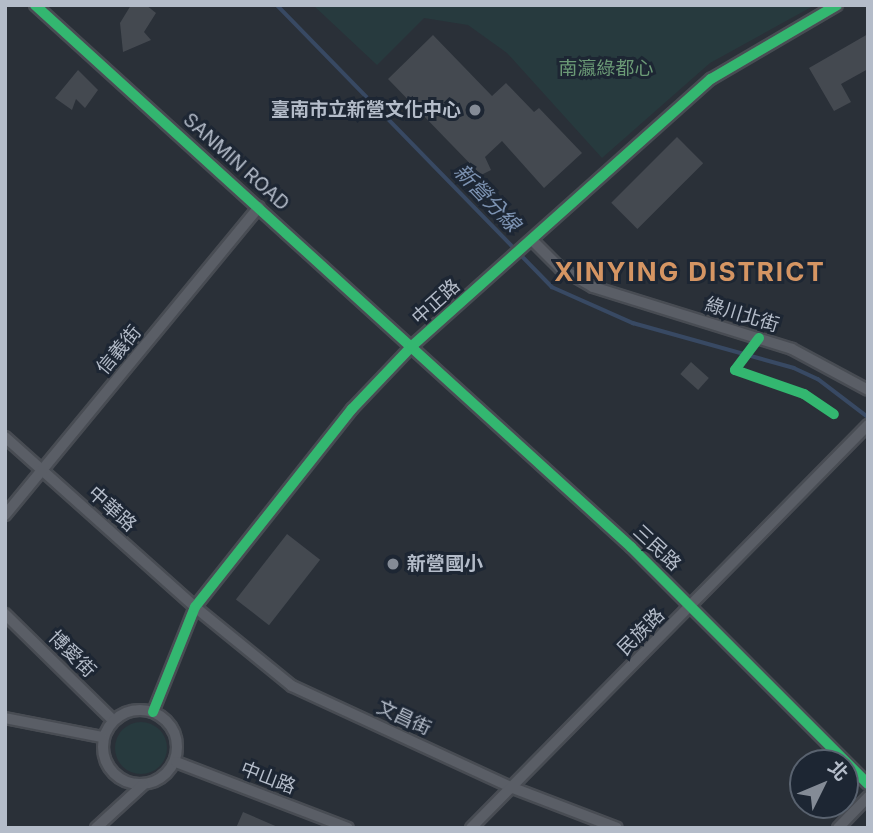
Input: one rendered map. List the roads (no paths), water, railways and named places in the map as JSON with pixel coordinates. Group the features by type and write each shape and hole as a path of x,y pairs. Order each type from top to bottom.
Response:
{"street":[{"name":"SANMIN ROAD","path":"35,5 412,346"},
{"name":"中正路","path":"153,712 195,607 352,409 412,346 711,79 837,5"},
{"name":"信義街","path":"5,515 259,207"},
{"name":"綠川北街","path":"529,242 560,268 593,287 792,349 868,390"},
{"name":"三民路","path":"412,346 692,605 868,785"},
{"name":"民族路","path":"471,828 866,427"},
{"name":"中華路","path":"5,438 195,607"},
{"name":"文昌街","path":"195,607 292,686 513,788 617,828"},
{"name":"博愛街","path":"5,614 113,720"},
{"path":"96,828 143,785 165,776 176,762 175,733 153,712 136,710 113,720 102,737 108,765 125,780 143,785"},
{"path":"5,718 102,737"},
{"name":"中山路","path":"176,762 348,828"},
{"path":"838,828 868,797"}],"waterway":[{"name":"新營分線","path":"277,5 552,287 633,323 794,368 818,379 868,417"}],"place":[{"name":"臺南市立新營文化中心","path":"475,110"},
{"name":"新營國小","path":"393,564"}],"district":[{"name":"XINYING DISTRICT","path":"690,272"}],"park label":[{"name":"南瀛綠都心","path":"606,69"}]}
